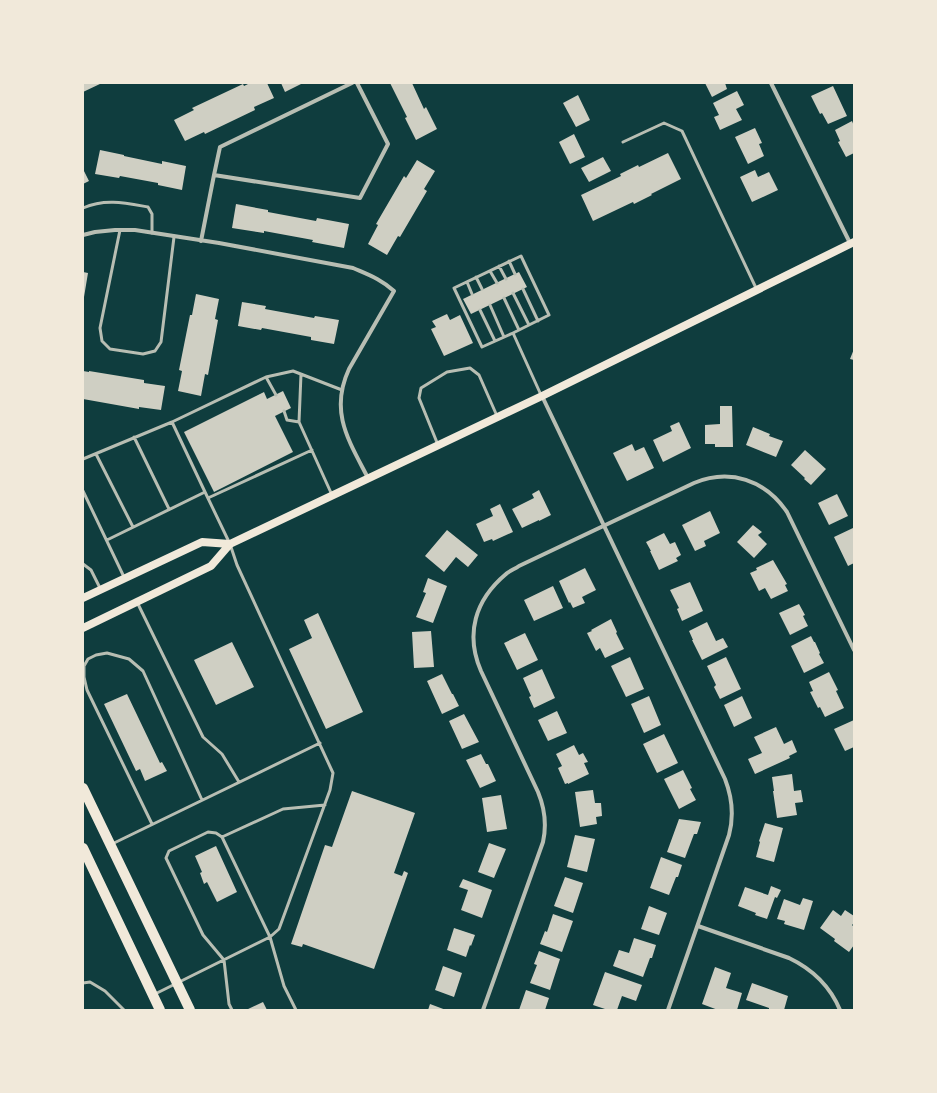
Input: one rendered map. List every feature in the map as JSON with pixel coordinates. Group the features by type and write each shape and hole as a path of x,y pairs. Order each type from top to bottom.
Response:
{"main road":[{"path":"83,628 211,566 230,544 542,396 852,243"},
{"path":"83,598 202,542 230,544"},
{"path":"83,788 190,1010"},
{"path":"83,848 88,864 160,1010"}],"street":[{"path":"201,241 220,147 352,83"},
{"path":"214,175 360,198 388,144 357,83"},
{"path":"771,83 852,243"},
{"path":"83,235 95,232 135,230 219,243 353,268 373,276 390,287 394,292 346,375 340,401 344,427 368,478"},
{"path":"542,396 722,772 729,790 732,813 730,830 668,1010"},
{"path":"483,1010 543,842 546,823 544,810 538,792 477,660 474,641 479,608 485,596 507,572 700,480 713,477 739,478 752,482 769,492 779,501 787,512 854,650"},
{"path":"698,926 789,958 801,964 826,985 840,1010"}],"lane":[{"path":"623,142 664,123 682,131 757,290"},
{"path":"83,208 89,205 115,201 148,207 152,214 152,233"},
{"path":"120,230 100,328 102,341 110,349 143,354 155,351 161,342 174,236"},
{"path":"521,256 550,315 482,347 454,288 499,266 521,256"},
{"path":"509,261 515,274"},
{"path":"499,266 506,279"},
{"path":"490,270 496,283"},
{"path":"476,277 482,289"},
{"path":"467,282 472,294"},
{"path":"523,289 538,321"},
{"path":"513,293 529,325"},
{"path":"504,298 519,330"},
{"path":"490,305 504,336"},
{"path":"480,310 495,341"},
{"path":"513,333 542,396"},
{"path":"438,445 420,398 421,388 447,372 470,368 479,375 498,417"},
{"path":"83,459 172,422 266,377 293,371 342,390"},
{"path":"301,374 299,422 332,495"},
{"path":"266,377 276,395"},
{"path":"284,411 287,420 299,422"},
{"path":"153,995 270,937 279,930 325,806 333,773 237,565 230,544 172,422"},
{"path":"134,438 169,509"},
{"path":"208,498 312,450"},
{"path":"96,454 133,527"},
{"path":"83,491 125,578"},
{"path":"107,540 205,492"},
{"path":"83,564 91,570 101,590"},
{"path":"137,602 203,737 222,754 239,782"},
{"path":"152,824 87,690 84,677 84,666 88,660 96,655 107,653 129,659 143,671 202,800"},
{"path":"110,845 320,743"},
{"path":"222,837 283,809 325,806"},
{"path":"232,1010 229,1004 224,960 203,935 166,858 169,851 208,832 216,833 222,837 270,937 284,986 296,1010"},
{"path":"83,983 90,982 105,991 124,1010"}],"building":[{"path":"83,83 102,83 83,92"},
{"path":"250,83 267,83 274,98 254,107 255,110 205,134 204,132 185,141 174,120 194,110 192,108 243,84 244,86"},
{"path":"281,83 303,83 285,92"},
{"path":"390,83 412,83 424,109 426,107 437,129 416,140 405,118 407,117"},
{"path":"705,83 725,83 727,89 712,97"},
{"path":"833,86 847,116 828,124 822,113 820,114 811,96"},
{"path":"737,91 744,105 736,109 742,120 720,130 714,117 719,115 713,103"},
{"path":"578,95 590,120 576,127 563,103"},
{"path":"852,121 854,126 854,153 846,157 838,142 840,141 835,130"},
{"path":"755,128 762,143 759,144 764,156 748,164 735,137"},
{"path":"574,134 585,157 570,164 559,142"},
{"path":"100,150 162,164 162,161 186,166 182,190 158,185 158,183 120,176 119,178 95,174"},
{"path":"668,153 681,179 634,204 633,202 593,221 581,195 621,176 620,174 638,165 639,167"},
{"path":"603,157 611,171 589,182 581,168"},
{"path":"417,160 435,171 424,189 427,191 400,237 398,236 387,255 368,244 378,225 376,224 404,176 406,178"},
{"path":"83,169 89,181 83,184"},
{"path":"755,170 758,177 769,172 778,190 752,202 740,177"},
{"path":"236,204 316,221 317,218 349,224 344,248 312,242 313,240 264,231 264,233 232,228"},
{"path":"83,272 88,273 84,297 83,297"},
{"path":"519,272 527,287 471,314 463,299"},
{"path":"196,294 219,299 215,319 218,320 208,375 205,374 201,396 178,391 182,371 179,370 190,315 192,315"},
{"path":"242,302 266,306 265,309 314,318 315,316 339,320 334,344 311,340 311,337 262,328 261,330 238,326"},
{"path":"447,314 450,320 460,315 473,343 444,356 431,329 436,327 432,321"},
{"path":"854,349 854,360 850,359"},
{"path":"83,371 144,380 144,383 165,386 161,410 139,407 139,409 83,399"},
{"path":"283,391 291,408 275,416 293,452 214,492 184,432 264,392 267,399"},
{"path":"720,406 732,406 733,447 715,447 715,444 705,444 705,425 720,424"},
{"path":"679,422 691,448 663,462 653,440 672,431 670,426"},
{"path":"753,427 770,434 769,436 783,441 776,457 746,445"},
{"path":"632,444 635,451 644,447 654,468 627,481 613,453"},
{"path":"805,450 826,469 811,485 791,465"},
{"path":"539,490 551,515 522,528 512,509 534,498 532,494"},
{"path":"837,494 848,516 829,525 818,503"},
{"path":"500,504 513,532 493,541 492,539 484,542 476,524 493,516 490,509"},
{"path":"710,511 720,533 704,541 706,546 695,551 682,525"},
{"path":"753,525 762,532 758,535 767,544 754,558 737,542"},
{"path":"853,528 854,563 848,566 834,537"},
{"path":"447,530 478,555 468,567 456,557 444,572 425,556"},
{"path":"664,533 670,544 675,542 681,555 676,558 678,561 659,570 646,542"},
{"path":"773,560 787,584 785,585 788,591 771,599 765,588 759,591 750,573 757,570 756,568"},
{"path":"585,568 596,590 582,597 585,603 573,608 570,602 569,603 559,581"},
{"path":"428,578 447,586 433,623 416,617 426,593 423,592"},
{"path":"690,582 703,611 682,621 677,609 679,608 670,590"},
{"path":"553,586 563,608 534,621 524,600"},
{"path":"799,604 805,615 803,616 808,626 790,635 779,613"},
{"path":"318,613 363,712 326,729 289,649 312,638 304,620"},
{"path":"611,619 624,649 605,658 600,648 596,651 587,633"},
{"path":"707,622 716,641 723,638 728,647 702,660 689,631"},
{"path":"431,631 434,667 414,668 412,632"},
{"path":"525,633 538,660 517,670 504,643"},
{"path":"811,636 824,663 804,673 791,646"},
{"path":"232,642 254,687 216,705 194,660"},
{"path":"630,657 644,689 626,697 611,666"},
{"path":"726,657 741,689 720,699 714,687 716,685 707,666"},
{"path":"542,669 555,698 534,708 529,697 531,696 523,678"},
{"path":"829,672 838,690 836,691 844,708 825,717 820,707 818,708 810,692 813,691 809,682"},
{"path":"442,674 459,706 442,714 427,681"},
{"path":"127,694 160,763 162,762 167,771 145,781 140,769 136,771 104,704"},
{"path":"649,696 661,725 644,733 631,704"},
{"path":"742,696 752,718 734,727 724,705"},
{"path":"557,711 567,733 548,741 538,720"},
{"path":"464,714 479,742 462,749 449,721"},
{"path":"854,720 854,747 845,751 834,729"},
{"path":"776,727 784,744 792,740 797,752 789,756 790,758 755,774 748,759 762,753 754,737"},
{"path":"664,734 678,763 657,773 643,744"},
{"path":"574,745 579,755 583,753 588,762 584,763 589,774 565,784 558,768 562,766 556,754"},
{"path":"481,754 486,764 488,764 496,781 480,788 466,760"},
{"path":"683,770 696,800 679,809 664,779"},
{"path":"792,774 794,791 801,790 803,802 795,803 797,815 777,818 772,777"},
{"path":"593,790 595,803 601,803 602,816 596,817 597,824 580,827 575,792"},
{"path":"352,791 415,813 394,873 402,876 404,871 408,873 374,969 303,944 302,947 291,944 325,845 332,847"},
{"path":"501,795 507,829 487,832 482,798"},
{"path":"679,819 701,822 697,834 694,834 685,858 667,852"},
{"path":"765,823 783,828 774,862 756,857"},
{"path":"575,835 595,839 587,872 567,867"},
{"path":"489,843 506,849 494,878 478,872"},
{"path":"216,846 237,892 217,902 207,882 204,884 200,873 202,872 195,856"},
{"path":"661,857 682,865 669,895 650,888"},
{"path":"565,877 583,883 573,913 554,906"},
{"path":"463,879 492,890 482,918 461,910 468,890 459,887"},
{"path":"771,886 781,890 777,898 775,897 767,919 755,915 756,913 738,906 745,887 768,895"},
{"path":"803,898 813,901 804,930 784,924 785,921 777,919 784,899 800,905"},
{"path":"649,906 667,913 659,935 641,929"},
{"path":"833,910 841,916 845,910 854,916 854,923 852,925 854,927 854,945 849,952 820,928"},
{"path":"553,914 573,921 562,952 540,944 545,931 547,932"},
{"path":"454,928 475,935 466,957 447,950"},
{"path":"634,938 656,945 643,977 613,966 619,950 629,953"},
{"path":"539,951 560,959 550,990 530,983 537,965 534,964"},
{"path":"443,966 462,973 454,997 435,990"},
{"path":"715,967 731,973 726,988 742,993 737,1010 718,1010 702,1004"},
{"path":"605,972 642,985 636,1001 622,996 617,1010 608,1010 593,1005"},
{"path":"752,983 788,996 784,1010 771,1010 746,1000"},
{"path":"526,990 549,998 545,1010 519,1010"},
{"path":"263,1002 267,1010 246,1010"},
{"path":"430,1004 446,1010 428,1010"}]}
